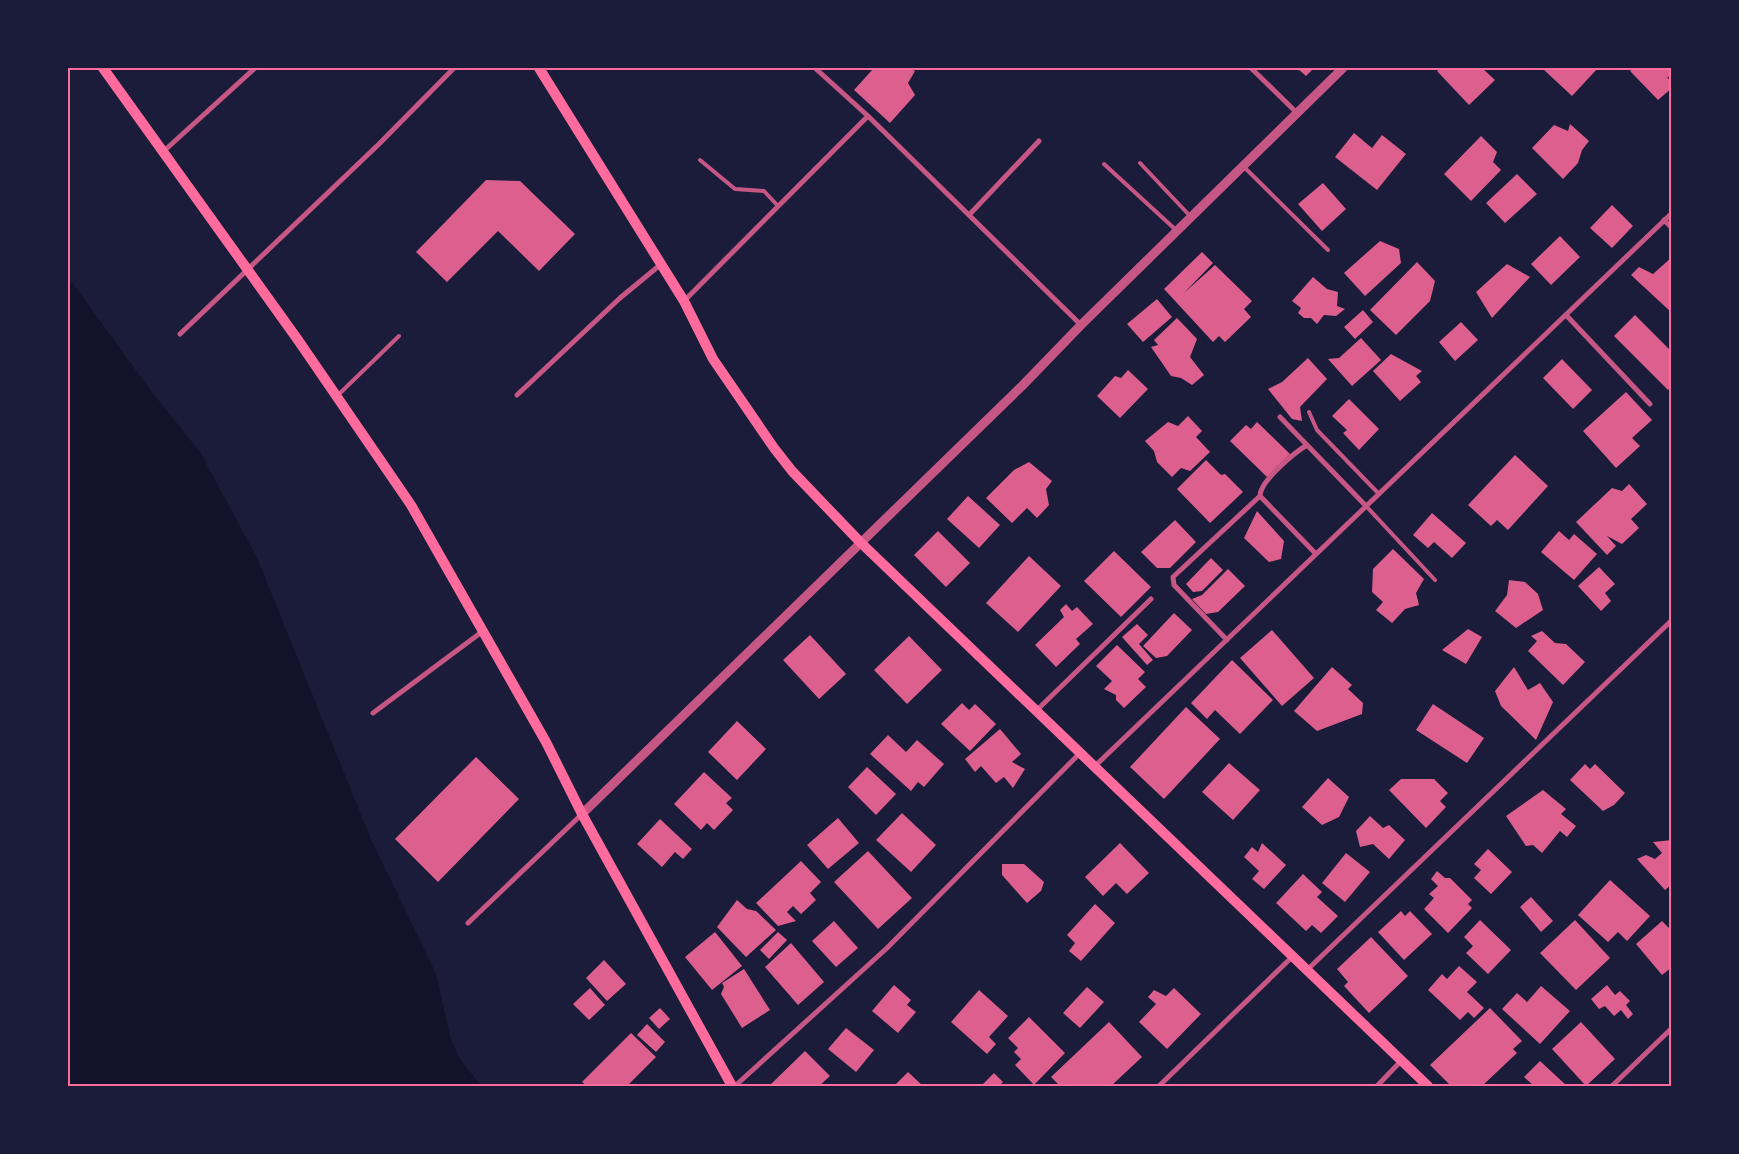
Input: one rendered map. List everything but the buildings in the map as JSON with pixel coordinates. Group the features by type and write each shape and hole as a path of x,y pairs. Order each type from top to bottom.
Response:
{"main road":[{"path":"103,68 164,150 338,396 411,505 546,742 582,814 734,1086"},
{"path":"539,68 684,301 713,359 774,448 799,479 860,542 1428,1086"}],"street":[{"path":"164,150 255,68"},
{"path":"180,334 378,144 454,68"},
{"path":"816,68 970,214 1081,325"},
{"path":"1251,68 1298,114"},
{"path":"468,923 1022,386 1081,325 1344,68"},
{"path":"684,301 868,116"},
{"path":"970,214 1039,141"},
{"path":"1094,767 1672,213"},
{"path":"1664,220 1672,228"},
{"path":"517,395 620,298 660,265"},
{"path":"1566,314 1650,404"},
{"path":"1280,417 1366,506"},
{"path":"1307,445 1295,452 1264,484 1260,490 1260,496 1316,554"},
{"path":"1227,640 1174,585 1173,577 1260,496"},
{"path":"1037,710 1151,599"},
{"path":"1307,971 1672,620"},
{"path":"373,713 483,631"},
{"path":"734,1086 887,948 1080,753"},
{"path":"1159,1086 1292,957"},
{"path":"1612,1086 1672,1028"},
{"path":"1377,1086 1402,1060"}],"lane":[{"path":"700,160 735,189 764,191 778,206"},
{"path":"1140,163 1191,218"},
{"path":"1104,164 1177,231"},
{"path":"1244,167 1328,250"},
{"path":"338,396 399,336"},
{"path":"1309,412 1316,430 1379,494"},
{"path":"1366,506 1436,580"}],"shaded area":[{"path":"68,277 151,391 200,452 257,558 370,837 436,974 451,1040 460,1059 481,1086 68,1086"}]}
